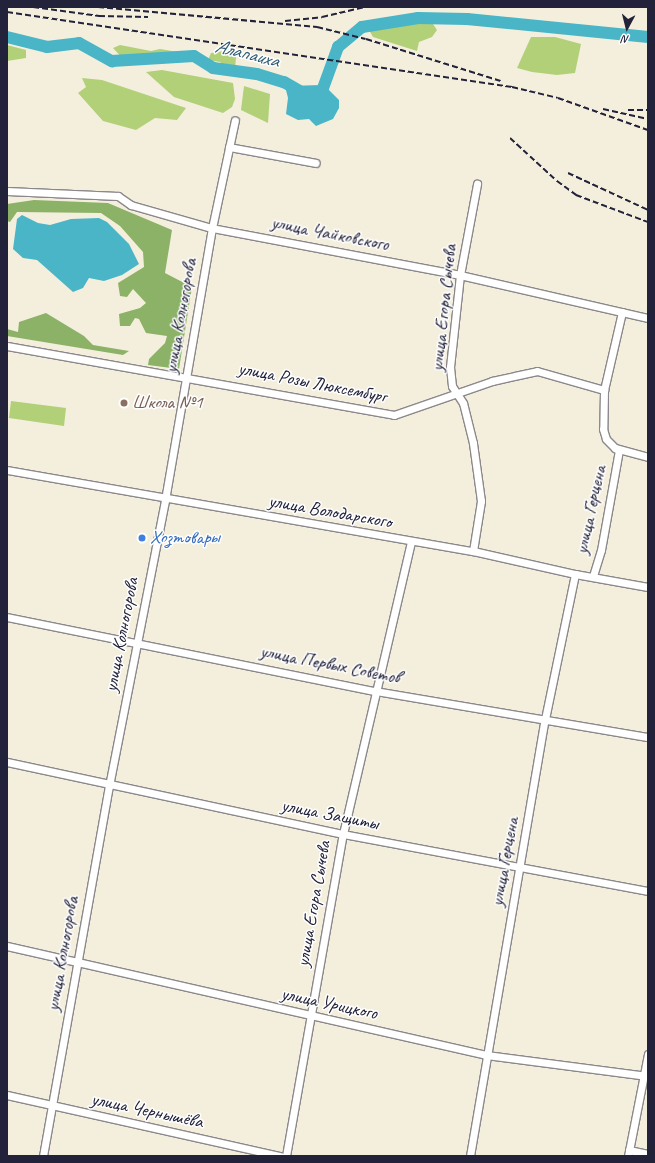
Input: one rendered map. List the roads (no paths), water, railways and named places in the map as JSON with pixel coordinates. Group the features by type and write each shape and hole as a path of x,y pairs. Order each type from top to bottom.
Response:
{"street":[{"name":"улица Колногорова","path":"43,1156 109,786 165,500 212,228 228,147 235,120"},
{"path":"228,147 258,150 316,163"},
{"name":"улица Егора Сычева","path":"473,551 482,502 473,443 463,403 456,394 450,367 460,275 477,184"},
{"name":"улица Чайковского","path":"7,191 118,196 131,205 212,228 460,275 648,318"},
{"name":"улица Герцена","path":"593,576 601,550 619,450 610,443 603,430 604,390 622,312"},
{"name":"улица Розы Люксембург","path":"7,346 186,376 394,415 456,394 537,371 604,390"},
{"path":"619,450 648,456"},
{"name":"улица Володарского","path":"7,470 165,500 411,542 473,551 575,574 648,587"},
{"name":"улица Егора Сычева","path":"286,1156 343,834 375,691 411,542"},
{"name":"улица Герцена","path":"470,1156 477,1128 486,1055 546,719 575,574"},
{"name":"улица Первых Советов","path":"7,617 136,645 375,691 648,737"},
{"name":"улица Защиты","path":"7,762 109,786 343,834 520,869 648,891"},
{"name":"улица Урицкого","path":"7,946 311,1017 486,1055 646,1075"},
{"path":"648,1054 646,1075 629,1153 648,1154"},
{"name":"улица Чернышёва","path":"7,1095 280,1156"}],"water":[{"path":"284,82 289,86 321,85 328,89 339,100 339,108 333,119 316,126 309,119 298,120 286,114 288,98"},
{"path":"22,215 38,223 50,225 71,219 99,218 107,222 129,244 139,264 122,275 104,281 89,278 83,288 73,292 37,260 23,258 13,249 17,219"}],"waterway":[{"name":"Алапаиха","path":"7,37 47,47 79,43 112,61 194,56 213,68 257,74 284,82 318,102 338,47 362,27 418,18 467,19 648,37"}],"railway":[{"path":"33,7 99,16 148,17"},
{"path":"98,7 317,27 366,39 501,81"},
{"path":"285,21 322,17 365,7"},
{"path":"7,12 512,87 558,98 648,130"},
{"path":"603,109 648,119"},
{"path":"628,110 648,110"},
{"path":"510,138 557,181 576,195 648,222"},
{"path":"568,173 648,210"}],"place":[{"name":"Школа №1","path":"124,403"},
{"name":"Хозтовары","path":"142,538"}]}
